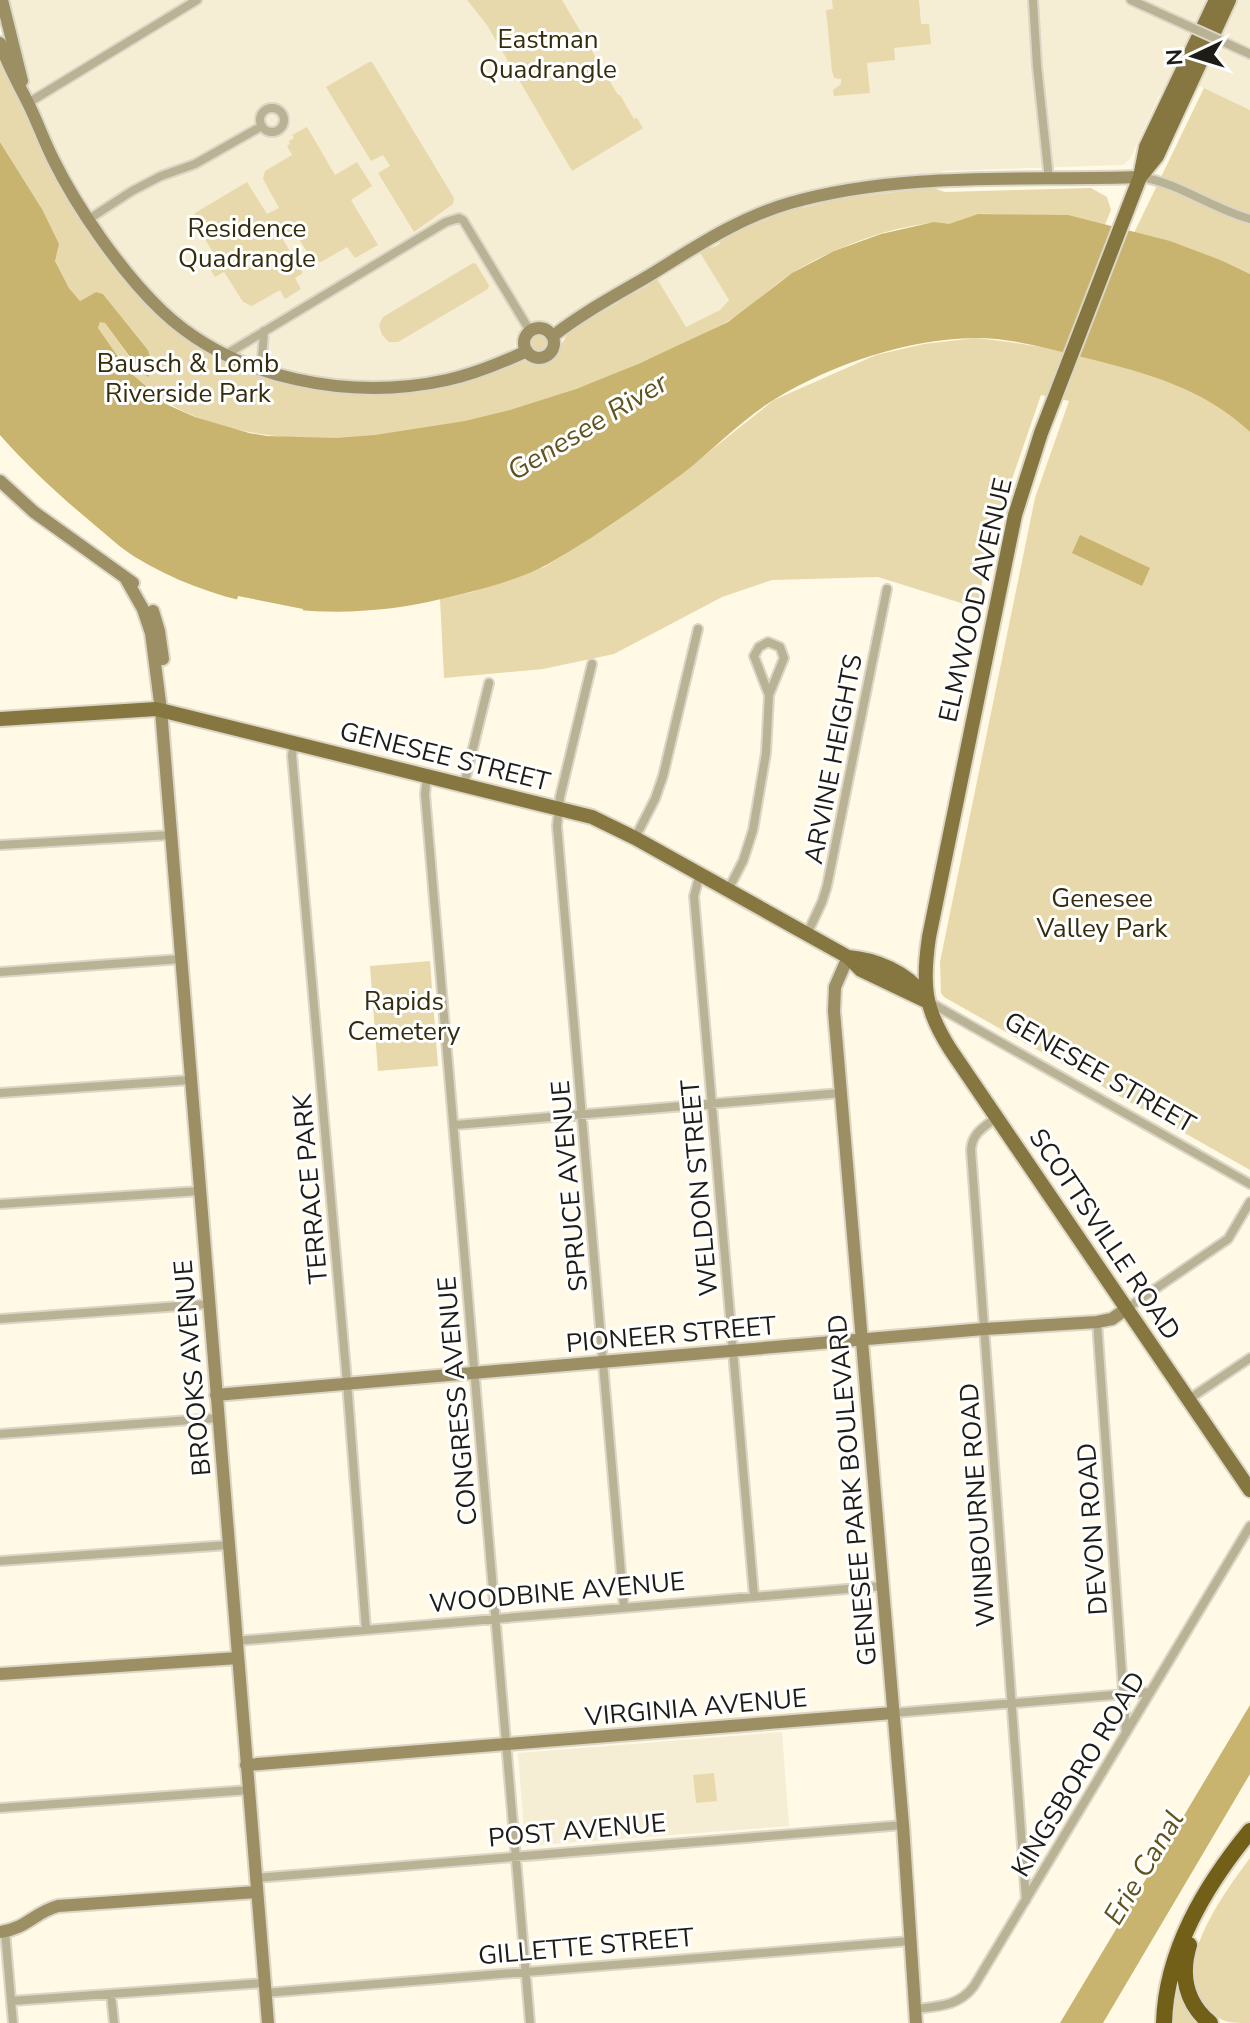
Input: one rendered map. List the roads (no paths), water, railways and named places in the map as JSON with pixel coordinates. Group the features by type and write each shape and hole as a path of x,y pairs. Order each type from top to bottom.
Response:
{"highway":[{"path":"1164,2023 1170,1974 1185,1933 1210,1887 1250,1831"},
{"path":"1210,2023 1188,1994 1184,1979 1186,1956 1205,1912 1250,1844"}],"main road":[{"name":"ELMWOOD AVENUE","path":"926,1001 924,978 929,937 1006,549 1031,462 1140,177 1157,156 1225,3"},
{"name":"GENESEE STREET","path":"0,719 152,708 599,819 848,957 861,970 926,1001"},
{"name":"SCOTTSVILLE ROAD","path":"926,1001 944,1039 996,1118 1250,1490"}],"street":[{"path":"2,0 28,103"},
{"path":"28,103 197,0"},
{"path":"1033,0 1049,179"},
{"path":"1131,0 1250,54"},
{"path":"0,43 54,161 89,219 162,311 192,335 225,355 268,372 346,387 405,386 461,377 527,351"},
{"path":"89,219 132,191 195,164 262,126"},
{"path":"553,336 719,233 786,204 840,192 921,181 1140,177 1155,180 1250,219"},
{"path":"225,355 446,222 459,218 530,331"},
{"path":"541,328 553,336 554,346 544,357 535,357 527,351 524,342 530,331 541,328"},
{"path":"264,331 262,359 268,372"},
{"name":"BROOKS AVENUE","path":"0,481 21,502 126,579 149,625 161,710 268,2023"},
{"name":"ARVINE HEIGHTS","path":"807,934 827,886 887,589"},
{"path":"635,838 663,776 698,629"},
{"path":"728,890 747,851 756,819 768,731 769,695 784,658 781,648 771,642 759,647 754,656 769,695"},
{"name":"SPRUCE AVENUE","path":"592,664 558,808 557,826 624,1608"},
{"path":"464,785 489,683"},
{"name":"TERRACE PARK","path":"294,744 292,755 366,1630"},
{"name":"CONGRESS AVENUE","path":"427,776 425,794 530,2023"},
{"path":"0,845 171,835"},
{"name":"WELDON STREET","path":"700,874 694,896 754,1596"},
{"name":"GENESEE PARK BOULEVARD","path":"848,957 837,979 833,1004 903,1825 916,2023"},
{"path":"0,972 181,959"},
{"name":"GENESEE STREET","path":"926,1001 1250,1184"},
{"path":"0,1093 190,1080"},
{"path":"455,1125 841,1093"},
{"name":"WINBOURNE ROAD","path":"996,1118 978,1131 971,1145 1026,1900"},
{"path":"0,1204 200,1191"},
{"path":"1126,1309 1226,1240 1250,1202"},
{"path":"0,1319 209,1304"},
{"name":"PIONEER STREET","path":"216,1395 1097,1322 1112,1319 1126,1309"},
{"name":"DEVON ROAD","path":"1097,1322 1126,1733"},
{"path":"1189,1399 1250,1358"},
{"path":"0,1434 218,1418"},
{"name":"KINGSBORO ROAD","path":"916,2009 949,2005 967,1995 1250,1526"},
{"path":"0,1561 229,1545"},
{"name":"WOODBINE AVENUE","path":"236,1641 882,1586"},
{"path":"0,1674 238,1658"},
{"name":"VIRGINIA AVENUE","path":"246,1765 1150,1692"},
{"path":"0,1808 249,1790"},
{"name":"POST AVENUE","path":"256,1878 903,1825"},
{"path":"13,2023 2,1932 20,1928 48,1909 58,1906 257,1892"},
{"name":"GILLETTE STREET","path":"11,2001 526,1971 910,1941"},
{"path":"111,1994 114,2023"}],"water":[{"name":"Genesee River","path":"0,142 42,209 59,244 55,261 69,288 80,301 96,292 103,294 148,350 153,369 148,377 105,323 100,322 98,328 127,370 168,405 195,417 249,433 336,438 375,435 465,421 510,410 576,389 638,364 728,322 792,273 834,251 881,234 934,222 949,224 978,214 1068,215 1170,241 1250,274 1250,432 1194,393 1131,370 1003,340 975,338 923,343 871,356 797,386 751,416 633,510 565,554 524,575 441,599 363,611 284,608 245,601 207,591 170,576 130,554 58,494 0,435"},
{"path":"1080,535 1150,568 1142,586 1072,553"},
{"path":"1250,1705 1250,1774 1103,2023 1060,2023"}],"park label":[{"name":"Eastman Quadrangle","path":"548,54"},
{"name":"Residence Quadrangle","path":"247,243"},
{"name":"Bausch & Lomb Riverside Park","path":"188,378"},
{"name":"Genesee Valley Park","path":"1102,913"},
{"name":"Rapids Cemetery","path":"404,1016"}],"water label":[{"name":"Erie Canal","path":"1143,1867"}]}
